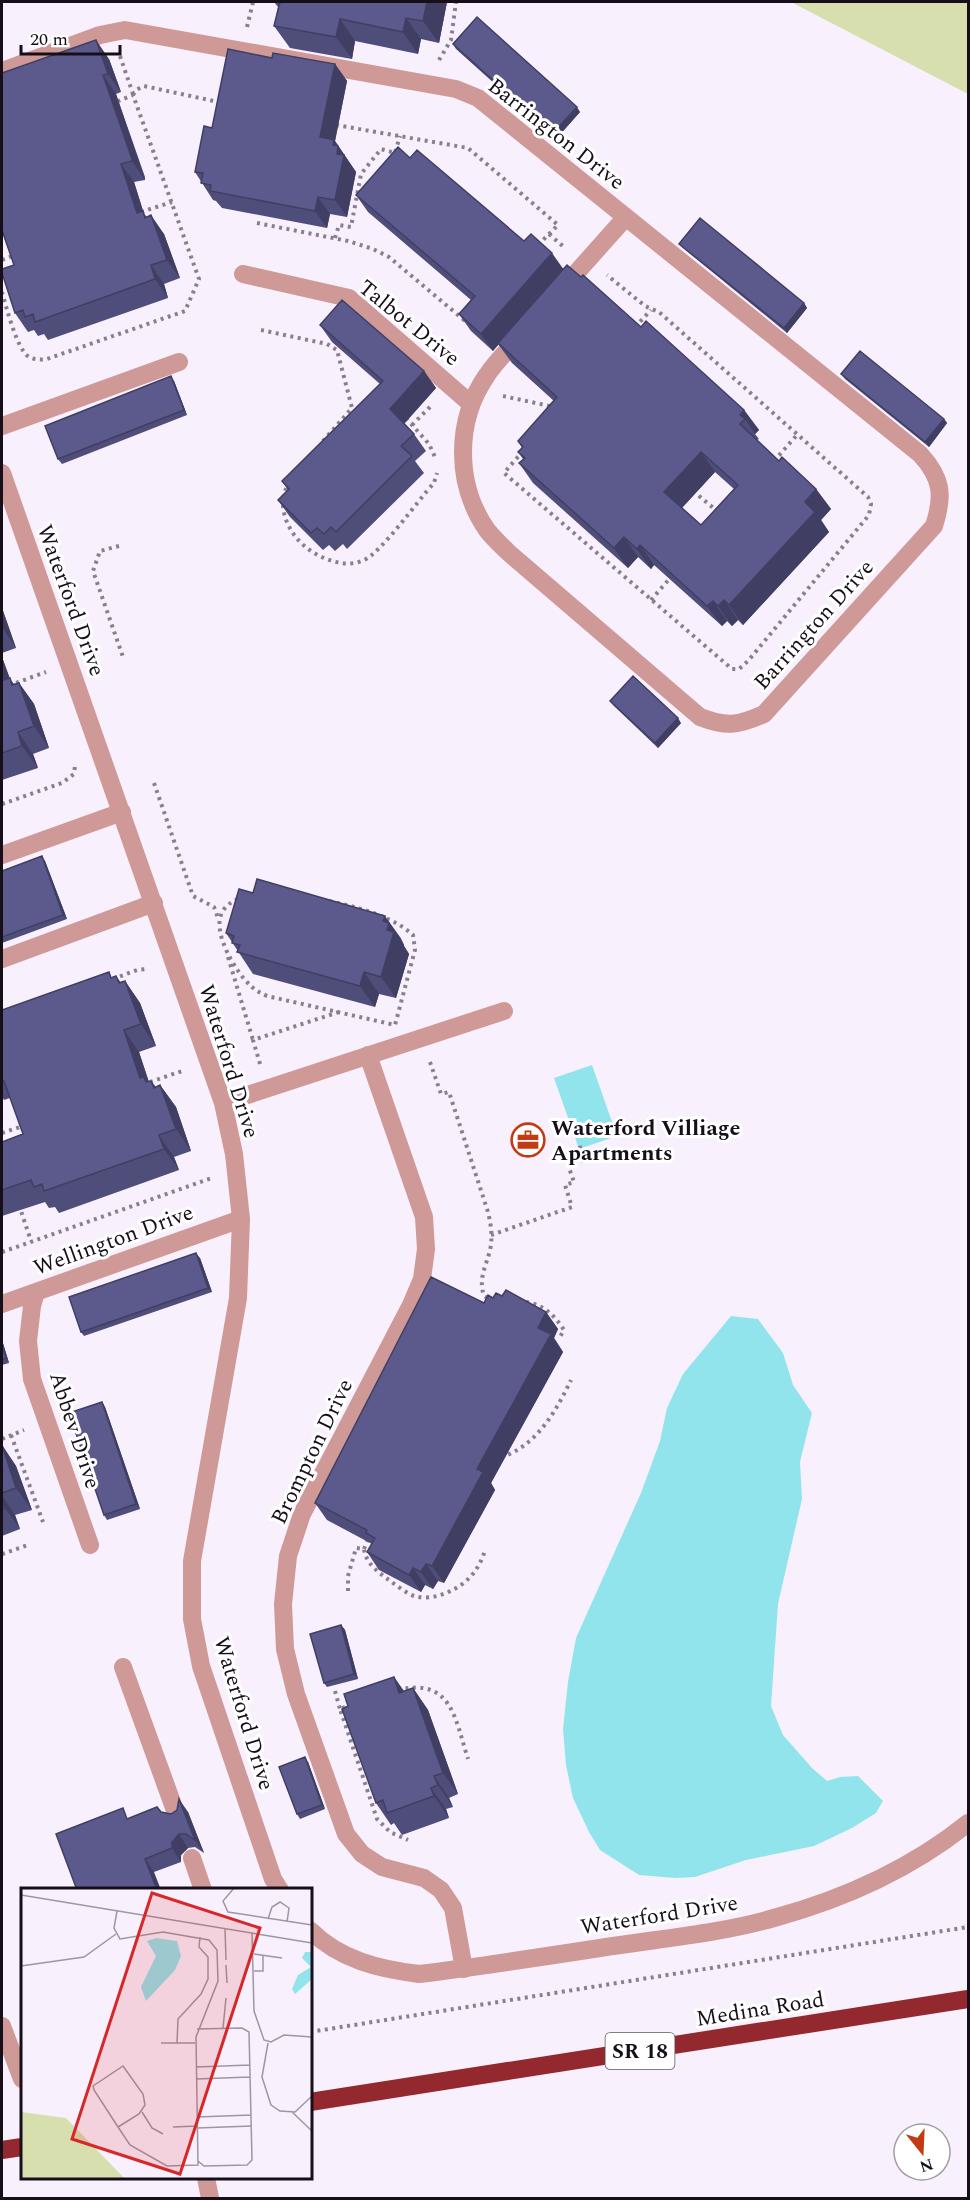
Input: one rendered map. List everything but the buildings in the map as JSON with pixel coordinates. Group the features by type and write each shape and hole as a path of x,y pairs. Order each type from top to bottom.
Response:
{"highway":[{"name":"Medina Road","path":"312,2102 969,1999"},
{"path":"2,2150 21,2147"}],"street":[{"name":"Barrington Drive","path":"2,71 100,35 125,30 456,89 477,98 920,454 931,466 939,484 941,505 934,526 764,714 744,724 720,724 700,717 509,553 488,530 471,500 463,467 464,433 475,397 487,374 532,324"},
{"name":"Barrington Drive","path":"547,306 626,217"},
{"name":"Talbot Drive","path":"243,274 349,298 475,397"},
{"path":"2,426 179,362"},
{"name":"Waterford Drive","path":"2,473 7,508 154,903 223,1103 234,1154 241,1219 238,1298 192,1561 192,1619 201,1666 273,1879 279,1888"},
{"path":"2,855 122,812"},
{"path":"2,959 154,903"},
{"path":"223,1103 504,1011"},
{"name":"Brompton Drive","path":"368,1055 424,1217 426,1249 422,1279 411,1305 302,1514 288,1556 283,1604 285,1649 297,1694 346,1834 362,1854 382,1867 424,1878 441,1890 453,1908 464,1969"},
{"name":"Wellington Drive","path":"2,1304 241,1219"},
{"name":"Abbev Drive","path":"36,1292 32,1305 28,1341 32,1379 90,1545"},
{"path":"123,1667 177,1816"},
{"name":"Waterford Drive","path":"312,1932 349,1958 384,1970 419,1974 719,1930 773,1919 836,1899 894,1871 951,1837 969,1823"},
{"path":"192,1858 202,1888"},
{"path":"2,2026 21,2076"},
{"path":"206,2179 210,2199"}],"path":[{"path":"247,27 253,2"},
{"path":"438,62 451,40 456,2"},
{"path":"2,292 21,349 28,357 38,360 47,359 185,311 199,279 112,33"},
{"path":"111,103 133,95 136,90 144,86 227,104"},
{"path":"330,123 468,148 558,225 533,250"},
{"path":"335,238 339,225 351,227 361,174 381,149 395,153 400,136"},
{"path":"138,214 172,202"},
{"path":"257,222 335,238 373,249 389,258 464,320 472,312"},
{"path":"2,260 24,252"},
{"path":"525,449 504,473 732,669 739,669 748,661 872,510 868,497 659,312 651,310 588,260"},
{"path":"629,334 651,310"},
{"path":"261,330 327,344 337,350 352,408"},
{"path":"475,397 560,408 553,416"},
{"path":"314,450 352,408 361,406"},
{"path":"404,416 429,444 437,459"},
{"path":"767,468 796,435"},
{"path":"292,476 285,485 283,499 286,521 299,542 309,550 324,559 343,564 365,560 434,483 438,470"},
{"path":"689,487 724,517"},
{"path":"119,546 100,551 93,571 123,657"},
{"path":"651,600 673,575"},
{"path":"2,688 46,672"},
{"path":"2,804 70,778 74,774 75,760"},
{"path":"154,783 193,896 214,907 219,919 222,936 268,1088"},
{"path":"219,919 223,910 232,902 255,893 338,903 395,922 405,928 413,935 415,950 395,1025 258,992 249,985 233,963 222,936"},
{"path":"103,982 146,968 154,976"},
{"path":"253,1040 340,1012"},
{"path":"422,1038 441,1094 449,1092 488,1212 492,1235 490,1251 481,1280 484,1296 496,1303"},
{"path":"181,1059 188,1081"},
{"path":"141,1085 184,1070"},
{"path":"2,1133 34,1122"},
{"path":"492,1235 572,1207 565,1185 574,1182 568,1165 584,1160 579,1144"},
{"path":"2,1252 215,1176"},
{"path":"18,1200 31,1242"},
{"path":"520,1302 534,1303 553,1316 564,1330 560,1337"},
{"path":"492,1457 511,1454 531,1442 560,1401 571,1380"},
{"path":"11,1435 44,1522"},
{"path":"370,1536 364,1549 369,1563 415,1597 431,1597 453,1590 465,1582 482,1562 485,1550"},
{"path":"2,1554 28,1545"},
{"path":"348,1591 348,1576 356,1548 364,1549"},
{"path":"392,1691 419,1687 429,1688 443,1696 450,1704 454,1714 468,1759"},
{"path":"335,1691 377,1819 390,1832 408,1840"},
{"path":"340,1709 350,1706"},
{"path":"312,2032 969,1926"}],"green space":[{"path":"791,2 968,2 968,94"}],"water":[{"path":"592,1065 617,1136 579,1149 554,1078"},
{"path":"731,1316 758,1319 783,1353 793,1385 812,1413 800,1462 802,1499 778,1604 771,1706 783,1735 812,1768 827,1781 840,1777 858,1776 883,1801 876,1813 852,1828 814,1846 746,1860 695,1877 639,1875 600,1850 573,1798 566,1765 563,1729 568,1682 576,1638 641,1493 660,1441 667,1408 683,1374"}],"place":[{"name":"Waterford Villiage Apartments","path":"528,1140"}]}
